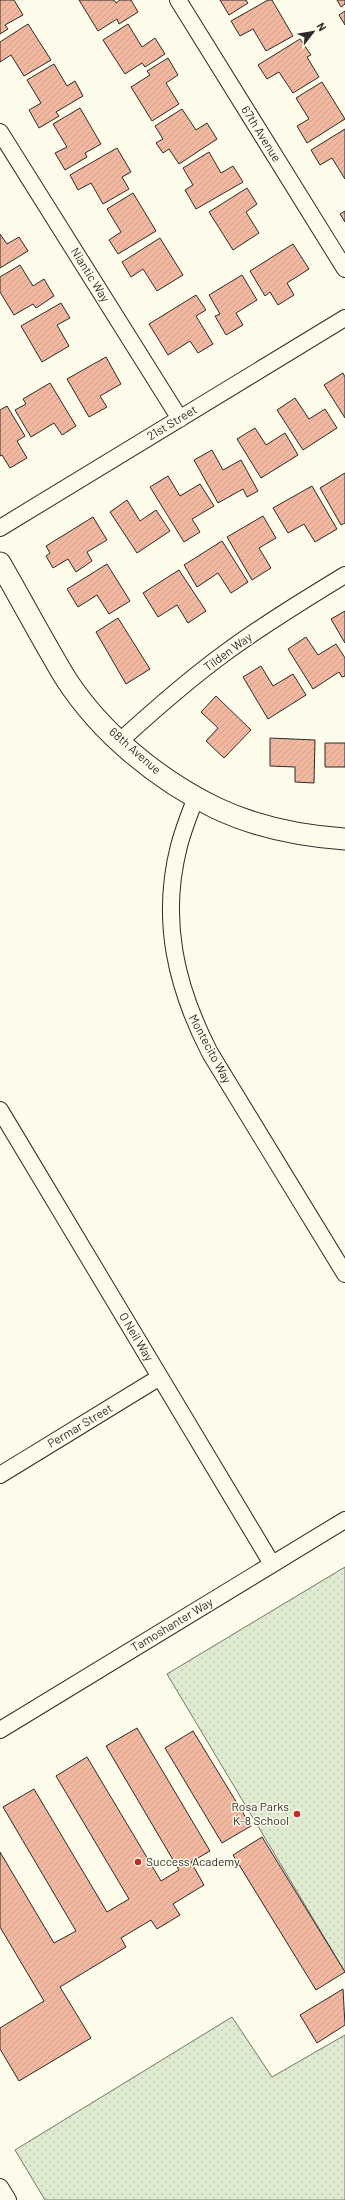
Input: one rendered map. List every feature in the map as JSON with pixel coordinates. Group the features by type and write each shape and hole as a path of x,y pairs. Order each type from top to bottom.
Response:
{"street":[{"name":"67th Avenue","path":"178,0 345,269"},
{"name":"Niantic Way","path":"0,132 180,419"},
{"name":"21st Street","path":"0,528 345,318"},
{"name":"68th Avenue","path":"0,563 67,679 92,712 120,741 151,768 196,797 217,808 256,823 288,832 345,839"},
{"name":"Tilden Way","path":"120,741 160,705 224,653 284,612 345,575"},
{"name":"Montecito Way","path":"196,797 179,846 172,883 171,921 175,958 181,986 194,1021 210,1053 345,1274"},
{"name":"O Neil Way","path":"0,1110 272,1564"},
{"name":"Permar Street","path":"0,1475 160,1377"},
{"name":"Tamoshanter Way","path":"0,1730 345,1520"},
{"path":"0,2188 8,2200"}],"green space":[{"name":"Rosa Parks K-8 School","path":"345,1567 345,1972 167,1674"},
{"path":"232,2017 272,2077 345,2035 345,2200 45,2200 15,2150"}],"building":[{"path":"0,0 14,0 23,15 5,25 8,29 0,34"},
{"path":"79,0 114,0 116,3 120,0 131,0 138,12 119,24 117,19 98,31"},
{"path":"220,0 246,0 248,3 229,15"},
{"path":"268,0 272,0 293,36 266,51 253,29 240,36 231,21"},
{"path":"337,0 345,0 345,4 341,7"},
{"path":"345,11 345,25 339,15"},
{"path":"28,24 51,60 24,76 11,55 0,62 0,42"},
{"path":"128,24 142,47 155,38 165,54 145,67 142,63 125,74 103,40"},
{"path":"300,39 311,55 307,57 319,77 293,93 279,72 267,79 258,65"},
{"path":"168,58 178,75 166,83 179,104 152,121 131,87 150,75 147,71"},
{"path":"54,64 67,86 75,81 83,96 56,112 59,116 39,128 29,110 41,103 27,80"},
{"path":"322,82 345,119 307,143 297,126 309,119 296,98"},
{"path":"80,108 101,144 85,153 87,157 65,170 55,153 67,147 53,124"},
{"path":"182,109 196,130 207,123 217,139 179,164 169,149 163,153 156,143 163,139 155,126"},
{"path":"345,129 345,179 332,158 320,165 311,150"},
{"path":"117,148 131,172 122,177 129,189 103,204 91,183 78,190 70,175"},
{"path":"209,152 221,173 233,166 243,182 196,209 185,190 193,185 183,168"},
{"path":"247,188 257,204 246,212 259,233 233,250 209,212"},
{"path":"133,193 156,231 118,254 109,240 121,232 107,209"},
{"path":"345,211 345,222 340,214"},
{"path":"0,234 7,244 19,237 28,251 0,268"},
{"path":"160,238 183,275 157,291 143,269 131,277 122,262"},
{"path":"293,244 309,269 287,283 294,295 278,305 270,292 265,296 250,271"},
{"path":"20,265 33,286 44,279 54,296 36,308 33,304 14,315 0,292 0,277"},
{"path":"242,275 257,300 236,313 243,325 226,335 215,316 220,314 209,295"},
{"path":"196,295 206,310 196,316 213,344 198,353 190,341 168,355 149,324"},
{"path":"61,303 70,318 57,325 69,346 42,362 21,326"},
{"path":"106,357 121,384 100,396 107,407 89,417 67,379"},
{"path":"343,373 345,377 345,418 324,385"},
{"path":"50,383 76,426 62,435 54,423 31,437 15,410 26,404 23,399"},
{"path":"295,398 309,419 325,409 337,428 303,450 277,410"},
{"path":"7,406 25,436 17,441 27,458 10,468 2,455 0,456 0,410"},
{"path":"255,428 266,445 285,433 298,455 261,478 237,439"},
{"path":"212,450 223,470 241,460 258,491 247,497 243,489 218,503 194,460"},
{"path":"345,473 345,523 341,525 320,488"},
{"path":"168,476 180,496 200,484 214,506 192,519 200,532 184,542 150,487"},
{"path":"312,486 337,529 315,542 304,524 288,533 273,508"},
{"path":"127,500 140,521 156,510 170,531 137,553 110,512"},
{"path":"263,516 276,538 259,548 271,568 252,580 227,537"},
{"path":"93,517 107,540 87,552 92,561 76,572 68,559 53,568 46,556 50,553 46,546"},
{"path":"222,541 248,582 231,593 218,573 197,587 184,565"},
{"path":"107,564 130,601 109,614 97,595 78,607 67,589"},
{"path":"179,570 206,611 188,623 177,605 158,617 143,593"},
{"path":"345,611 345,643 331,619"},
{"path":"118,618 150,669 126,684 96,632"},
{"path":"306,637 318,655 336,644 345,658 345,676 342,677 339,672 313,689 288,649"},
{"path":"261,666 273,686 293,674 306,695 268,719 243,677"},
{"path":"216,696 251,730 224,758 206,741 218,728 201,712"},
{"path":"270,738 315,740 314,783 295,782 295,767 270,766"},
{"path":"325,743 345,743 345,767 325,767"},
{"path":"137,1728 210,1851 191,1862 204,1885 173,1904 180,1915 157,1929 151,1920 121,1938 126,1947 60,1987 91,2038 19,2081 0,2049 0,2028 44,2001 0,1927 0,1852 54,1943 76,1931 3,1807 34,1789 107,1912 129,1899 56,1776 87,1757 161,1881 179,1870 106,1746"},
{"path":"193,1731 251,1826 222,1843 165,1748"},
{"path":"262,1837 345,1972 316,1990 233,1855"},
{"path":"343,1989 345,2025 317,2043 300,2015"}],"place":[{"name":"Rosa Parks K-8 School","path":"297,1814"},
{"name":"Success Academy","path":"138,1862"}]}
